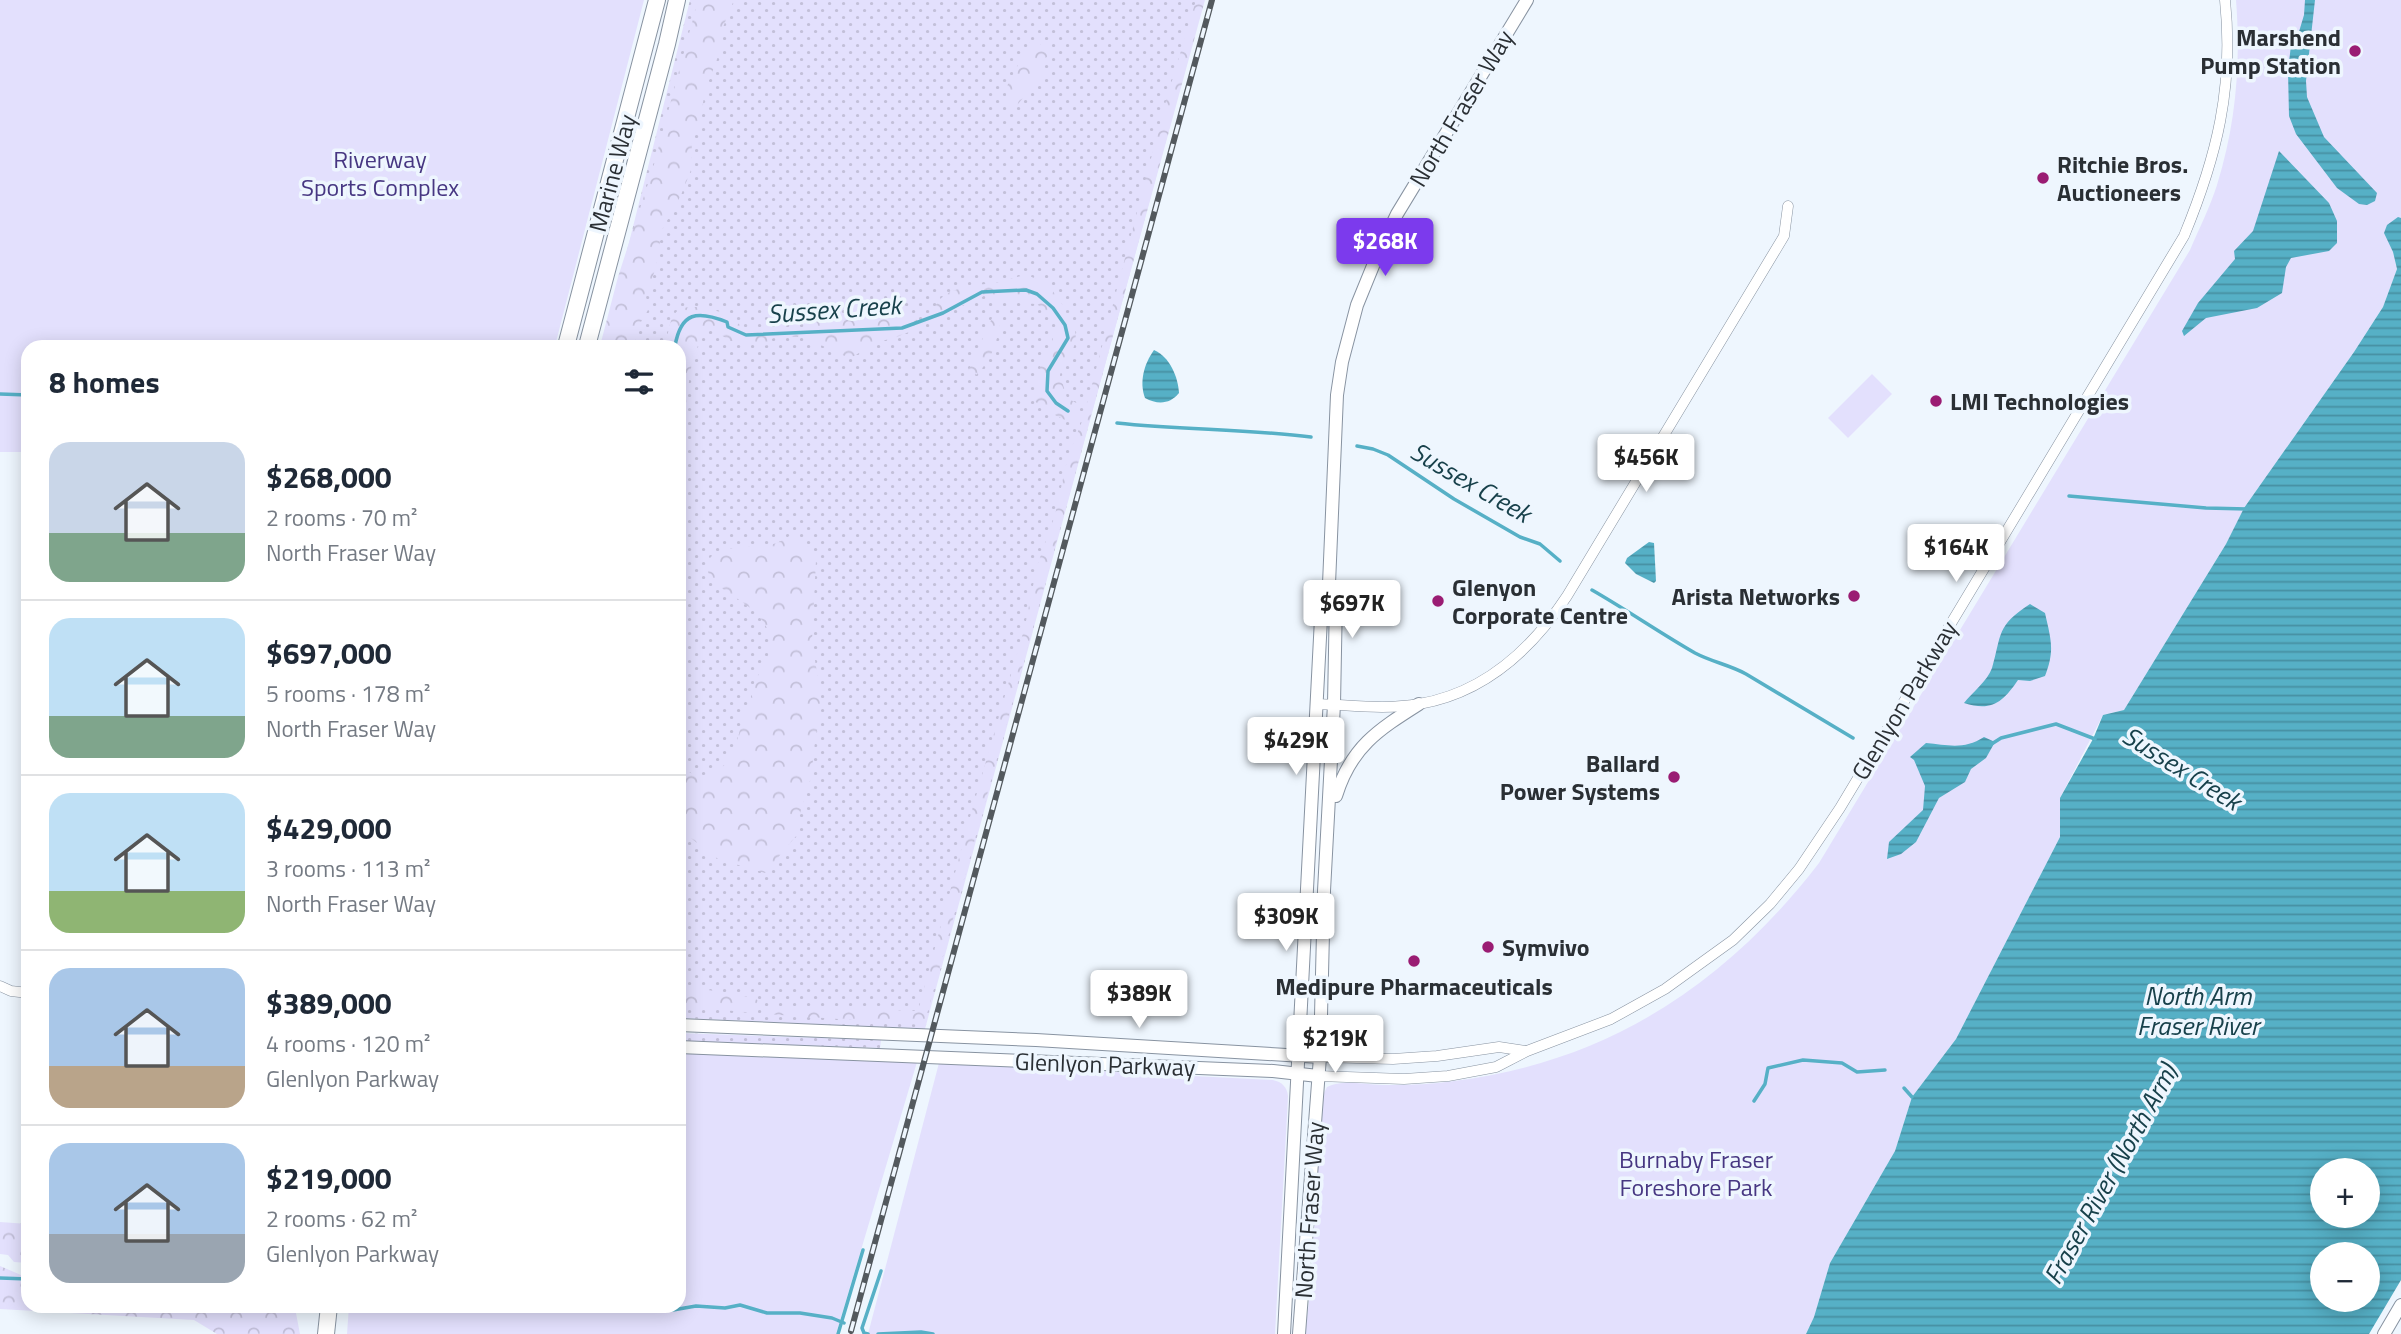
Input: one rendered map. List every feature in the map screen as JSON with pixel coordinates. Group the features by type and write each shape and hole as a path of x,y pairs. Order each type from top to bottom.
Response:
{"main road":[{"name":"Marine Way","path":"568,340 657,0"},
{"name":"Marine Way","path":"589,340 677,0"},
{"path":"327,1334 328,1313"}],"street":[{"name":"North Fraser Way","path":"1284,1334 1322,599 1329,584 1337,395 1342,362 1357,305 1397,214 1527,0"},
{"name":"Glenlyon Parkway","path":"686,1047 1404,1079 1448,1076 1496,1067 1527,1051 1611,1019 1665,989 1733,940 1770,904 1799,869 1833,818 2184,236 2204,185 2218,138 2227,68 2224,0"},
{"path":"1316,704 1419,704 1455,694 1489,677 1530,645 1553,617 1784,236 1788,206"},
{"name":"North Fraser Way","path":"1299,1334 1320,1057 1324,891 1335,705 1336,598 1329,584"},
{"path":"1330,813 1343,774 1362,746 1383,727 1419,704"},
{"path":"0,986 21,992"},
{"name":"Glenlyon Parkway","path":"686,1025 1036,1040 1320,1057 1393,1059 1499,1047 1527,1051"},
{"path":"2384,1334 2401,1305"}],"green space":[{"name":"Riverway Sports Complex","path":"0,0 644,0 557,340 21,340 21,452 0,452"},
{"path":"690,0 1204,0 925,1029 686,1018 686,340 605,340"},
{"path":"698,0 734,0 721,32 723,43 704,94 702,116 692,140 691,170 662,230 655,270 646,296 648,310 638,327 635,340 602,340 618,277 653,168"},
{"path":"1196,0 1205,0 924,1025 767,1014 768,1006 918,1011 1025,626 1037,566 1055,515 1068,456 1089,396 1166,101"},
{"name":"Burnaby Fraser Foreshore Park","path":"2236,0 2401,0 2401,224 2385,233 2397,269 2383,307 2244,508 2226,544 2124,710 2103,715 2060,798 2060,837 1956,1039 1912,1097 1895,1151 1830,1263 1814,1317 1806,1334 1305,1334 1311,1285 1322,1097 1327,1087 1350,1083 1383,1085 1454,1081 1510,1071 1563,1056 1613,1036 1659,1010 1703,980 1744,945 1783,906 1819,863 2190,250 2214,193 2229,139 2236,93"},
{"path":"1031,40 1049,48 1049,54 1042,63 1045,73 1017,105 1012,106 1006,99 1007,86"},
{"path":"1028,275 1049,286 1065,308 1054,319 1037,304 1004,302 986,295 951,311 945,319 928,321 928,315 933,314 936,305 949,293"},
{"path":"852,295 893,315 916,315 919,328 877,342 854,356 847,357 812,341 812,328 816,319 818,317 833,320 842,317"},
{"path":"700,307 725,313 745,329 784,328 800,331 798,337 780,336 771,339 769,345 733,341 711,329 702,333 691,367 686,403 686,340 667,340 674,314 684,308"},
{"path":"992,318 998,319 1000,323 997,338 989,358 976,375 974,371 968,371"},
{"path":"1070,319 1076,335 1060,375 1067,398 1080,405 1075,425 1043,409 1034,400 1041,363 1051,345 1057,325"},
{"path":"1872,374 1892,394 1848,438 1828,418"},
{"path":"794,532 799,545 809,547 816,560 812,641 822,705 811,780 802,791 805,796 796,827 797,835 765,873 718,859 686,834 686,768 693,774 704,775 722,767 729,759 745,710 755,706 753,688 765,664 770,645 769,635 759,616 710,577 707,566 710,558 717,552 728,549 762,546 783,540"},
{"path":"686,986 755,998 760,1003 757,1014 686,1005"},
{"path":"686,1033 881,1040 880,1048 686,1041"},
{"path":"686,1053 917,1062 836,1334 347,1334 348,1313 686,1313"},
{"path":"939,1063 1273,1080 1281,1084 1288,1096 1275,1334 868,1334"},
{"path":"0,1222 21,1224 21,1262 14,1262 8,1255 0,1254"},
{"path":"0,1266 21,1275 21,1310 0,1309"},
{"path":"71,1313 296,1313 300,1334 217,1334 194,1320"}],"water":[{"path":"2305,0 2315,0 2306,81 2307,97 2324,137 2377,193 2375,201 2367,205 2359,204 2337,188 2296,134 2289,116 2288,71 2291,45 2298,35"},
{"path":"2279,151 2329,203 2337,221 2337,243 2329,251 2291,258 2286,267 2282,293 2257,308 2206,318 2184,336 2182,331 2198,303 2235,259 2234,251 2253,231"},
{"name":"North Arm Fraser River","path":"2398,217 2401,218 2401,1280 2369,1334 1806,1334 1814,1317 1830,1263 1895,1151 1912,1097 1956,1039 2060,837 2060,798 2093,739 2103,715 2124,710 2226,544 2244,508 2383,307 2397,269 2384,233 2387,225"},
{"path":"1154,350 1169,362 1178,387 1179,393 1164,402 1145,398 1143,392 1144,373"},
{"path":"1649,542 1654,543 1654,583 1636,574 1625,563 1627,558"},
{"path":"2030,604 2045,613 2049,631 2051,652 2045,676 2030,681 2018,680 1996,703 1982,706 1964,703 1990,673 1999,639 2006,625"},
{"path":"1984,737 1995,742 1986,758 1971,769 1965,782 1939,798 1916,842 1901,854 1887,859 1889,842 1923,810 1925,786 1914,760 1910,757 1926,743 1963,745"}],"waterway":[{"name":"Sussex Creek","path":"677,340 686,320 699,315 727,322 728,327 746,335 902,328 943,313 982,292 1026,290 1037,294 1053,308 1065,325 1068,338 1048,371 1047,391 1056,403 1068,411"},
{"name":"Sussex Creek","path":"0,394 21,395"},
{"name":"Sussex Creek","path":"1117,423 1311,437"},
{"name":"Sussex Creek","path":"1357,446 1388,455 1454,499 1520,537 1540,544 1560,561"},
{"path":"2069,496 2247,509"},
{"name":"Sussex Creek","path":"1592,590 1695,653 1746,674 1853,738"},
{"name":"Sussex Creek","path":"1990,745 2001,738 2056,724 2095,739"},
{"path":"1754,1101 1765,1084 1768,1068 1803,1060 1842,1063 1857,1072 1885,1070"},
{"path":"1904,1088 1912,1097"},
{"path":"838,1334 863,1250"},
{"path":"868,1334 864,1333 862,1328 881,1271"},
{"path":"0,1278 21,1279"},
{"path":"686,1308 725,1308 740,1305 767,1313 800,1313 832,1318 844,1323"},
{"path":"878,1334 933,1334"}],"railway":[{"path":"851,1331 1212,0"}],"place":[{"name":"Marshend Pump Station","path":"2355,51"},
{"name":"Ritchie Bros. Auctioneers","path":"2043,178"},
{"name":"LMI Technologies","path":"1936,401"},
{"name":"Arista Networks","path":"1854,596"},
{"name":"Glenyon Corporate Centre","path":"1438,601"},
{"name":"Ballard Power Systems","path":"1674,777"},
{"name":"Symvivo","path":"1488,947"},
{"name":"Medipure Pharmaceuticals","path":"1414,961"}],"water label":[{"name":"Fraser River (North Arm)","path":"2110,1174"}]}
